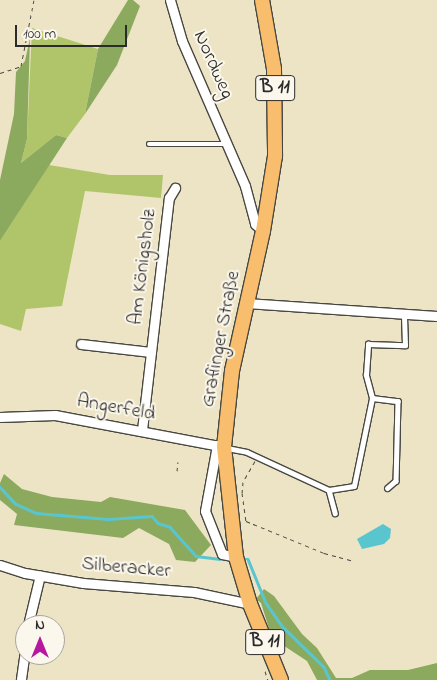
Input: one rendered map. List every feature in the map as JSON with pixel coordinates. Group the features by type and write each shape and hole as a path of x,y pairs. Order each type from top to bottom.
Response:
{"main road":[{"name":"Graflinger Straße","path":"262,0 273,60 276,130 263,231 232,371 221,446 236,557 250,604 281,680"}],"street":[{"name":"Nordweg","path":"170,0 182,41 228,144 256,224 263,231"},
{"name":"Am Königsholz","path":"142,430 169,198 175,188"},
{"path":"246,303 437,316"},
{"name":"Am Königsholz","path":"81,344 151,352"},
{"name":"Angerfeld","path":"0,417 44,414 142,430 221,446"},
{"path":"221,446 205,511 222,554 236,557"},
{"name":"Silberacker","path":"0,565 40,575 194,592 250,604"},
{"path":"30,615 40,575"},
{"path":"21,679 23,665"}],"lane":[{"path":"149,144 228,144"},
{"path":"221,446 257,456 329,490 354,486 372,398 366,375 368,344 405,345 404,314"},
{"path":"372,398 398,401 396,481 388,488"},
{"path":"329,490 335,513"}],"path":[{"path":"0,74 21,66 34,0"},
{"path":"257,456 243,482 246,520 324,553 353,561"},
{"path":"178,462 178,472"}],"green space":[{"path":"128,0 133,0 140,6 117,65 85,114 98,49"},
{"path":"32,28 98,49 85,114 67,138 56,135 21,163 27,139"},
{"path":"30,38 27,139 21,163 56,135 67,138 0,241 0,180 14,114 16,72 25,61"},
{"path":"49,165 110,175 163,175 161,198 85,191 62,306 26,309 21,331 0,324 0,241"},
{"path":"4,474 22,489 52,497 101,502 110,497 185,510 211,545 195,562 176,560 169,544 139,528 123,538 14,525 17,514 0,500 0,483"},
{"path":"264,589 274,596 302,634 317,648 336,678 352,678 370,670 408,670 437,663 437,680 317,680 307,661 272,638 261,603 256,599"}],"water":[{"path":"383,524 391,529 390,538 384,544 362,549 357,539"}],"waterway":[{"path":"0,487 16,504 36,513 108,519 152,516 158,523 170,527 196,556 220,559"},
{"path":"244,559 248,559 266,603 283,627 324,667 330,680"}]}
